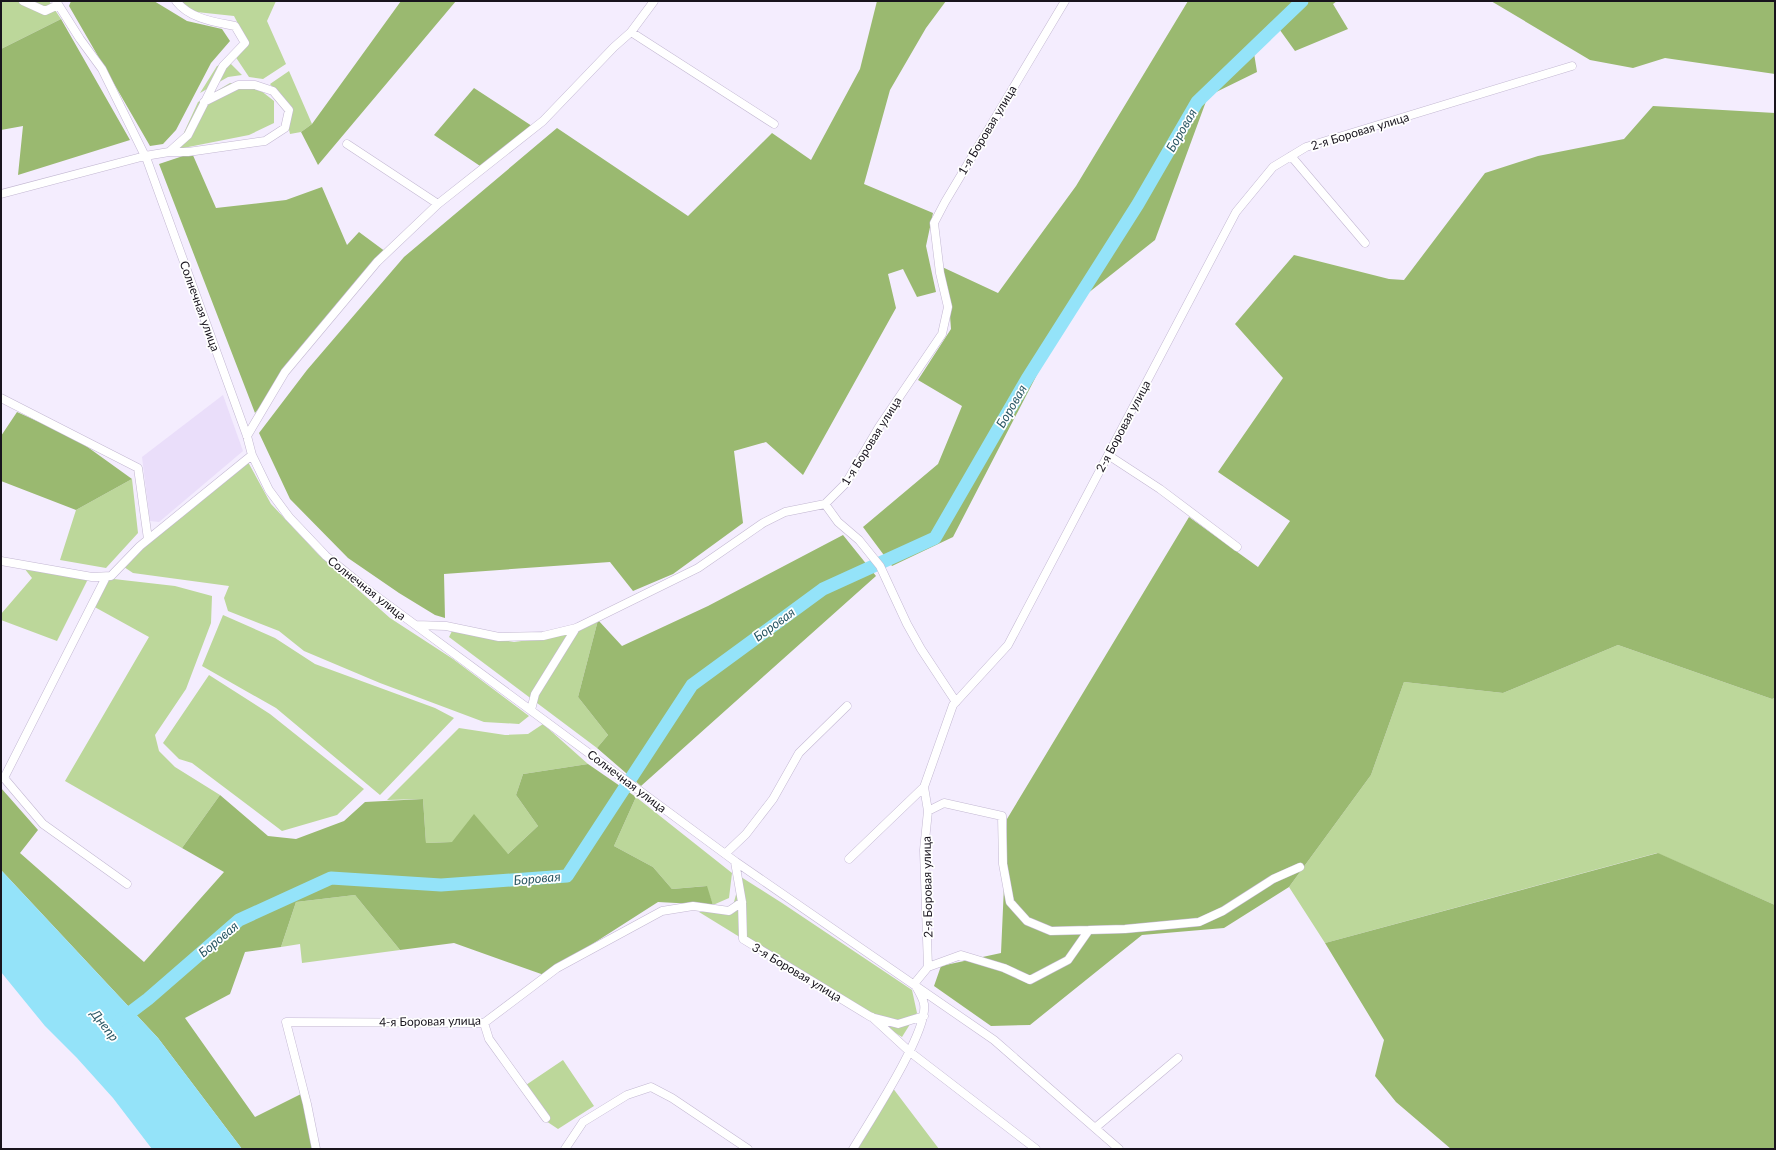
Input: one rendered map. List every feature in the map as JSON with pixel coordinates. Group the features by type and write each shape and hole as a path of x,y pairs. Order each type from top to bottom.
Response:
{"street":[{"path":"23,1 45,11 57,3"},
{"path":"169,152 188,135 222,66 245,43 235,26 207,21 182,8 176,1"},
{"path":"247,436 290,366 377,262 438,204 543,121 614,47 631,32 654,1"},
{"name":"1-я Боровая улица","path":"826,504 846,484 879,427 942,334 948,307 940,273 934,223 944,202 1065,1"},
{"name":"Солнечная улица","path":"57,3 80,39 102,69 145,156 247,436 252,455 269,490 288,517 326,556 415,625 736,862 994,1040 1118,1149"},
{"path":"631,32 774,124"},
{"name":"2-я Боровая улица","path":"928,967 924,850 928,811 924,787 953,706 1008,644 1236,212 1273,167 1306,147 1572,66"},
{"path":"1,194 145,156 169,152 188,152 265,140 285,128 289,110 273,91 255,85 238,85 204,102"},
{"path":"347,144 438,204"},
{"path":"1291,156 1365,243"},
{"path":"1,398 138,468 148,539"},
{"path":"1,561 92,577 111,576 148,539 252,455"},
{"path":"1108,455 1160,490 1237,547"},
{"path":"415,625 446,626 499,637 543,636 576,628 698,568 763,524 785,512 826,504 838,522 859,540 880,566 906,624 956,702"},
{"path":"106,577 4,778 43,824 127,884"},
{"path":"531,710 535,694 576,628"},
{"path":"725,854 746,834 773,799 799,753 846,706"},
{"path":"849,859 924,787"},
{"path":"928,811 944,803 1002,816 1003,864 1010,902 1027,921 1051,931 1125,929 1199,922 1223,911 1273,879 1300,867"},
{"name":"3-я Боровая улица","path":"736,862 742,902 743,939 872,1017 898,1024 924,1016"},
{"name":"4-я Боровая улица","path":"316,1149 307,1104 286,1022 484,1022 557,968 662,911 693,906 729,911 742,902"},
{"path":"854,1149 910,1052 922,1025 924,1004 914,984 928,967 961,955 1004,968 1030,980 1068,960 1089,930"},
{"path":"872,1017 910,1052 1036,1149"},
{"path":"484,1022 490,1039 546,1118"},
{"path":"1095,1128 1178,1058"},
{"path":"565,1149 583,1122 627,1095 651,1087 672,1098 748,1149"}],"shaded area":[{"path":"223,395 243,451 159,522 150,521 142,457"}],"green space":[{"path":"1,1 49,1 61,19 1,49"},
{"path":"71,1 154,1 187,21 222,29 230,41 211,63 176,130 163,144 150,146 69,6"},
{"path":"179,1 276,1 267,21 286,64 263,79 249,77 233,53 246,39 234,16 187,11"},
{"path":"401,1 456,1 318,165 301,132 312,124"},
{"path":"877,1 946,1 926,28 890,90 864,184 933,213 926,246 936,292 917,297 903,269 888,274 896,308 803,475 766,442 734,451 743,523 673,574 633,591 610,562 444,574 445,618 435,615 399,593 348,558 290,499 259,433 307,370 404,257 557,128 688,216 772,133 811,160 860,69"},
{"path":"1188,1 1337,1 1333,4 1348,29 1295,51 1277,26 1253,47 1257,72 1208,96 1155,240 1073,305 953,537 892,566 863,527 938,464 962,406 918,380 951,329 948,289 940,266 998,293 1076,186"},
{"path":"1491,1 1775,1 1775,74 1665,58 1633,68 1590,60"},
{"path":"61,19 130,140 18,175 23,126 1,130 1,49"},
{"path":"229,62 242,75 228,77 200,93 217,66"},
{"path":"289,71 312,124 301,132 290,134 282,99 270,84"},
{"path":"230,83 255,86 274,101 274,123 249,135 163,152 181,139 198,102"},
{"path":"474,88 535,128 486,170 434,135"},
{"path":"1653,106 1775,113 1775,698 1772,699 1618,645 1503,693 1404,682 1371,775 1289,887 1224,928 1142,935 1030,1025 991,1026 934,986 941,966 1001,953 1007,819 1189,517 1258,567 1290,521 1218,472 1283,378 1235,324 1294,255 1389,279 1404,280 1485,173 1538,156 1624,139"},
{"path":"192,153 216,208 286,200 322,187 347,245 359,232 386,252 255,413 159,164"},
{"path":"17,412 75,438 132,479 76,510 1,481 1,436"},
{"path":"248,462 271,504 319,555 390,618 453,659 529,716 519,724 484,722 380,683 304,651 279,631 228,611 224,598 229,586 133,573 124,567 150,541"},
{"path":"132,479 138,533 106,568 60,560 76,510"},
{"path":"843,535 876,576 641,786 597,748 608,735 578,697 598,620 622,646 708,606"},
{"path":"24,568 89,577 57,641 1,620 1,614 32,578"},
{"path":"105,578 175,586 212,596 211,623 186,689 155,735 159,751 175,767 220,795 182,848 65,781 149,637 91,605"},
{"path":"223,615 275,638 315,664 435,708 454,718 380,795 276,708 202,666"},
{"path":"598,620 578,697 608,735 597,748 449,637 452,631 514,642 566,635"},
{"path":"1618,645 1772,699 1775,698 1775,905 1657,853 1325,943 1289,887 1371,775 1404,682 1503,693"},
{"path":"209,675 270,714 364,789 337,815 282,831 192,763 179,759 163,743"},
{"path":"543,724 588,764 523,774 516,795 538,826 508,854 452,842 426,843 423,799 387,800 459,728 505,735 528,734"},
{"path":"588,764 636,797 614,846 653,867 672,889 707,886 713,905 658,902 544,975 454,943 400,950 355,895 296,902 281,947 245,952 230,994 185,1018 255,1117 301,1094 304,1094 312,1149 242,1149 158,1038 1,870 1,788 38,830 20,853 144,962 224,872 182,848 220,795 268,836 296,839 344,821 365,802 423,799 426,843 452,842 474,814 508,854 538,826 516,795 523,774"},
{"path":"636,797 732,873 729,898 713,905 706,886 672,889 653,867 614,846"},
{"path":"1658,853 1775,905 1775,1149 1451,1149 1396,1102 1375,1076 1384,1040 1325,943"},
{"path":"741,877 912,990 917,1013 902,1037 699,912 732,909"},
{"path":"355,895 400,950 302,963 300,944 281,947 296,902"},
{"path":"563,1060 594,1106 558,1129 546,1121 523,1087"},
{"path":"892,1087 939,1149 856,1149"}],"water":[{"name":"Днепр","path":"1,870 158,1038 242,1149 152,1149 113,1098 77,1058 45,1026 1,972"}],"waterway":[{"name":"Боровая","path":"119,1021 148,999 239,920 331,878 441,885 567,876 692,685 823,589 935,538 1027,379 1138,204 1197,102 1302,1"}]}
